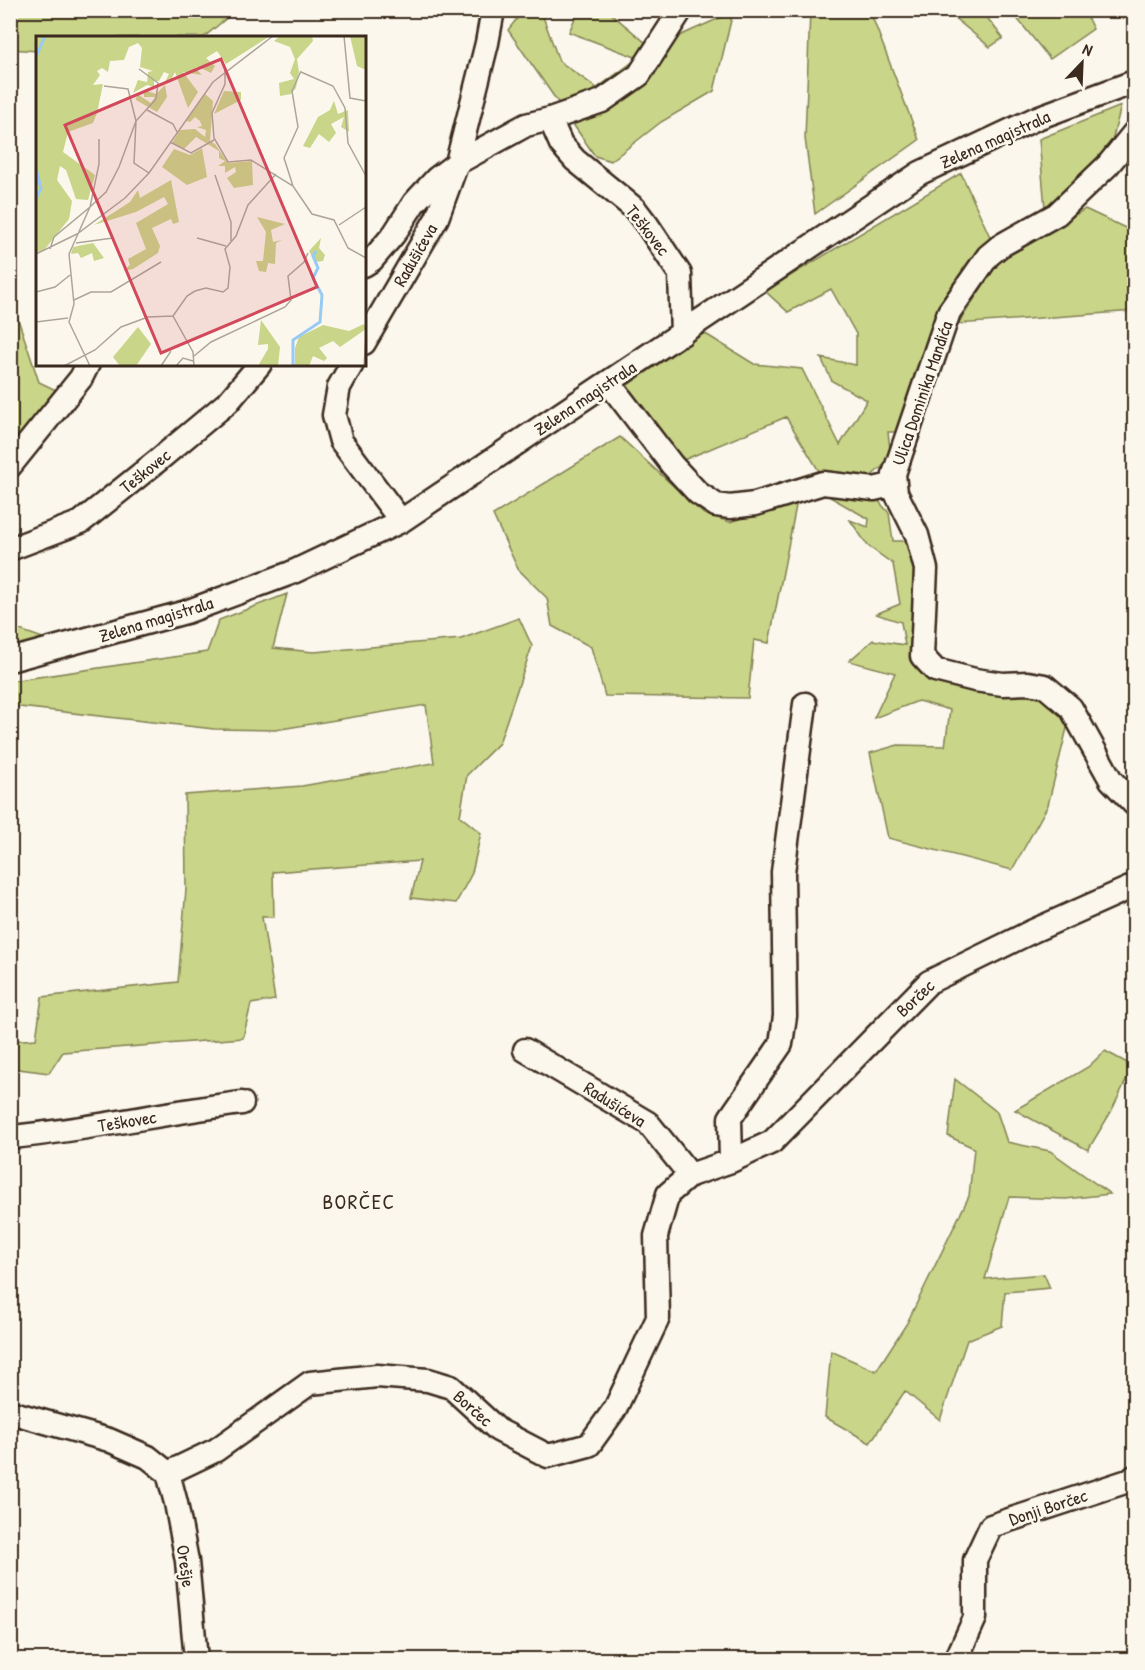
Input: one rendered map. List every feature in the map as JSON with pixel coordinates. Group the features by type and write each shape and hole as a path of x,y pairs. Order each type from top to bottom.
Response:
{"street":[{"path":"457,163 494,10"},
{"path":"366,264 394,234 414,203 437,178 457,163 526,125 602,101 639,75 681,10"},
{"name":"Zelena magistrala","path":"10,660 186,612 291,573 402,521 920,173 1037,118 1134,82"},
{"name":"Teškovec","path":"550,119 561,144 575,160 635,208 680,274 682,334"},
{"name":"Ulica Dominika Mandića","path":"1134,133 1108,165 1057,214 1000,246 988,256 950,312 894,474 896,493 917,535 926,569 922,656 935,670 975,680 1045,686 1071,708 1111,780 1134,804"},
{"name":"Radušićeva","path":"366,340 437,218 457,163"},
{"path":"10,466 81,378 87,366"},
{"name":"Teškovec","path":"10,549 81,522 228,402 258,366"},
{"path":"351,366 339,387 334,415 341,441 402,521"},
{"name":"Ulica Dominika Mandića","path":"609,382 672,465 698,493 716,505 730,507 755,504 823,483 874,489 895,484"},
{"path":"731,1161 730,1118 781,1044 785,1016 783,872 805,704"},
{"name":"Borčec","path":"168,1473 216,1450 310,1383 377,1376 428,1380 451,1387 498,1430 548,1456 589,1445 615,1409 658,1318 656,1236 668,1194 690,1175 731,1161 772,1142 929,982 1134,886"},
{"name":"Radušićeva","path":"525,1050 648,1123 690,1175"},
{"name":"Teškovec","path":"10,1137 116,1124 242,1103"},
{"path":"10,1412 109,1440 148,1457 168,1473"},
{"name":"Orešje","path":"168,1473 187,1561 196,1659"},
{"name":"Donji Borčec","path":"956,1659 975,1618 975,1560 991,1526 1120,1484 1134,1477"}],"green space":[{"path":"11,10 235,11 205,36 36,36 36,51 11,49"},
{"path":"523,11 541,11 559,61 597,88 638,58 569,32 578,11 608,11 652,48 733,12 714,91 661,122 611,161 595,156 508,30"},
{"path":"810,11 870,11 919,140 815,214 805,138"},
{"path":"946,11 982,11 1003,38 990,47"},
{"path":"1011,11 1084,11 1093,29 1050,59"},
{"path":"1121,106 1111,145 1045,208 1039,139"},
{"path":"961,173 991,239 971,260 930,332 920,379 901,432 888,432 891,459 863,483 889,513 893,541 909,541 919,572 917,666 1041,693 1070,716 1048,805 1012,870 888,838 870,753 898,745 945,746 950,710 918,701 874,718 895,673 849,661 873,640 905,645 901,622 876,614 900,604 893,564 868,546 850,520 868,527 869,519 830,497 819,471 786,417 681,461 622,389 704,333 754,364 802,369 840,445 867,400 832,381 821,358 856,365 856,334 831,289 788,312 765,291"},
{"path":"1085,209 1134,232 1134,311 958,324 1000,259"},
{"path":"10,301 39,382 60,392 10,453"},
{"path":"620,437 704,514 730,522 797,501 769,643 754,640 748,698 605,696 591,647 552,626 547,598 518,569 493,515"},
{"path":"287,594 273,648 314,652 461,639 519,618 532,646 499,743 467,775 460,816 481,833 472,873 456,903 411,898 420,861 273,872 274,917 262,917 275,1000 251,1004 243,1038 63,1052 49,1073 11,1068 11,1041 36,1039 42,997 178,982 186,889 185,795 302,786 434,763 426,705 275,730 214,729 11,706 11,681 207,652 219,620"},
{"path":"11,627 46,639 11,647"},
{"path":"1105,1051 1133,1066 1111,1112 1088,1150 1015,1110 1088,1067"},
{"path":"955,1079 997,1112 1007,1142 1050,1151 1110,1194 1066,1199 1009,1197 985,1279 1044,1274 1050,1288 1005,1292 1002,1326 967,1340 940,1420 905,1391 870,1443 825,1417 831,1351 876,1371 907,1323 969,1196 974,1148 948,1136"}],"district":[{"name":"BORČEC","path":"359,1201"}]}
